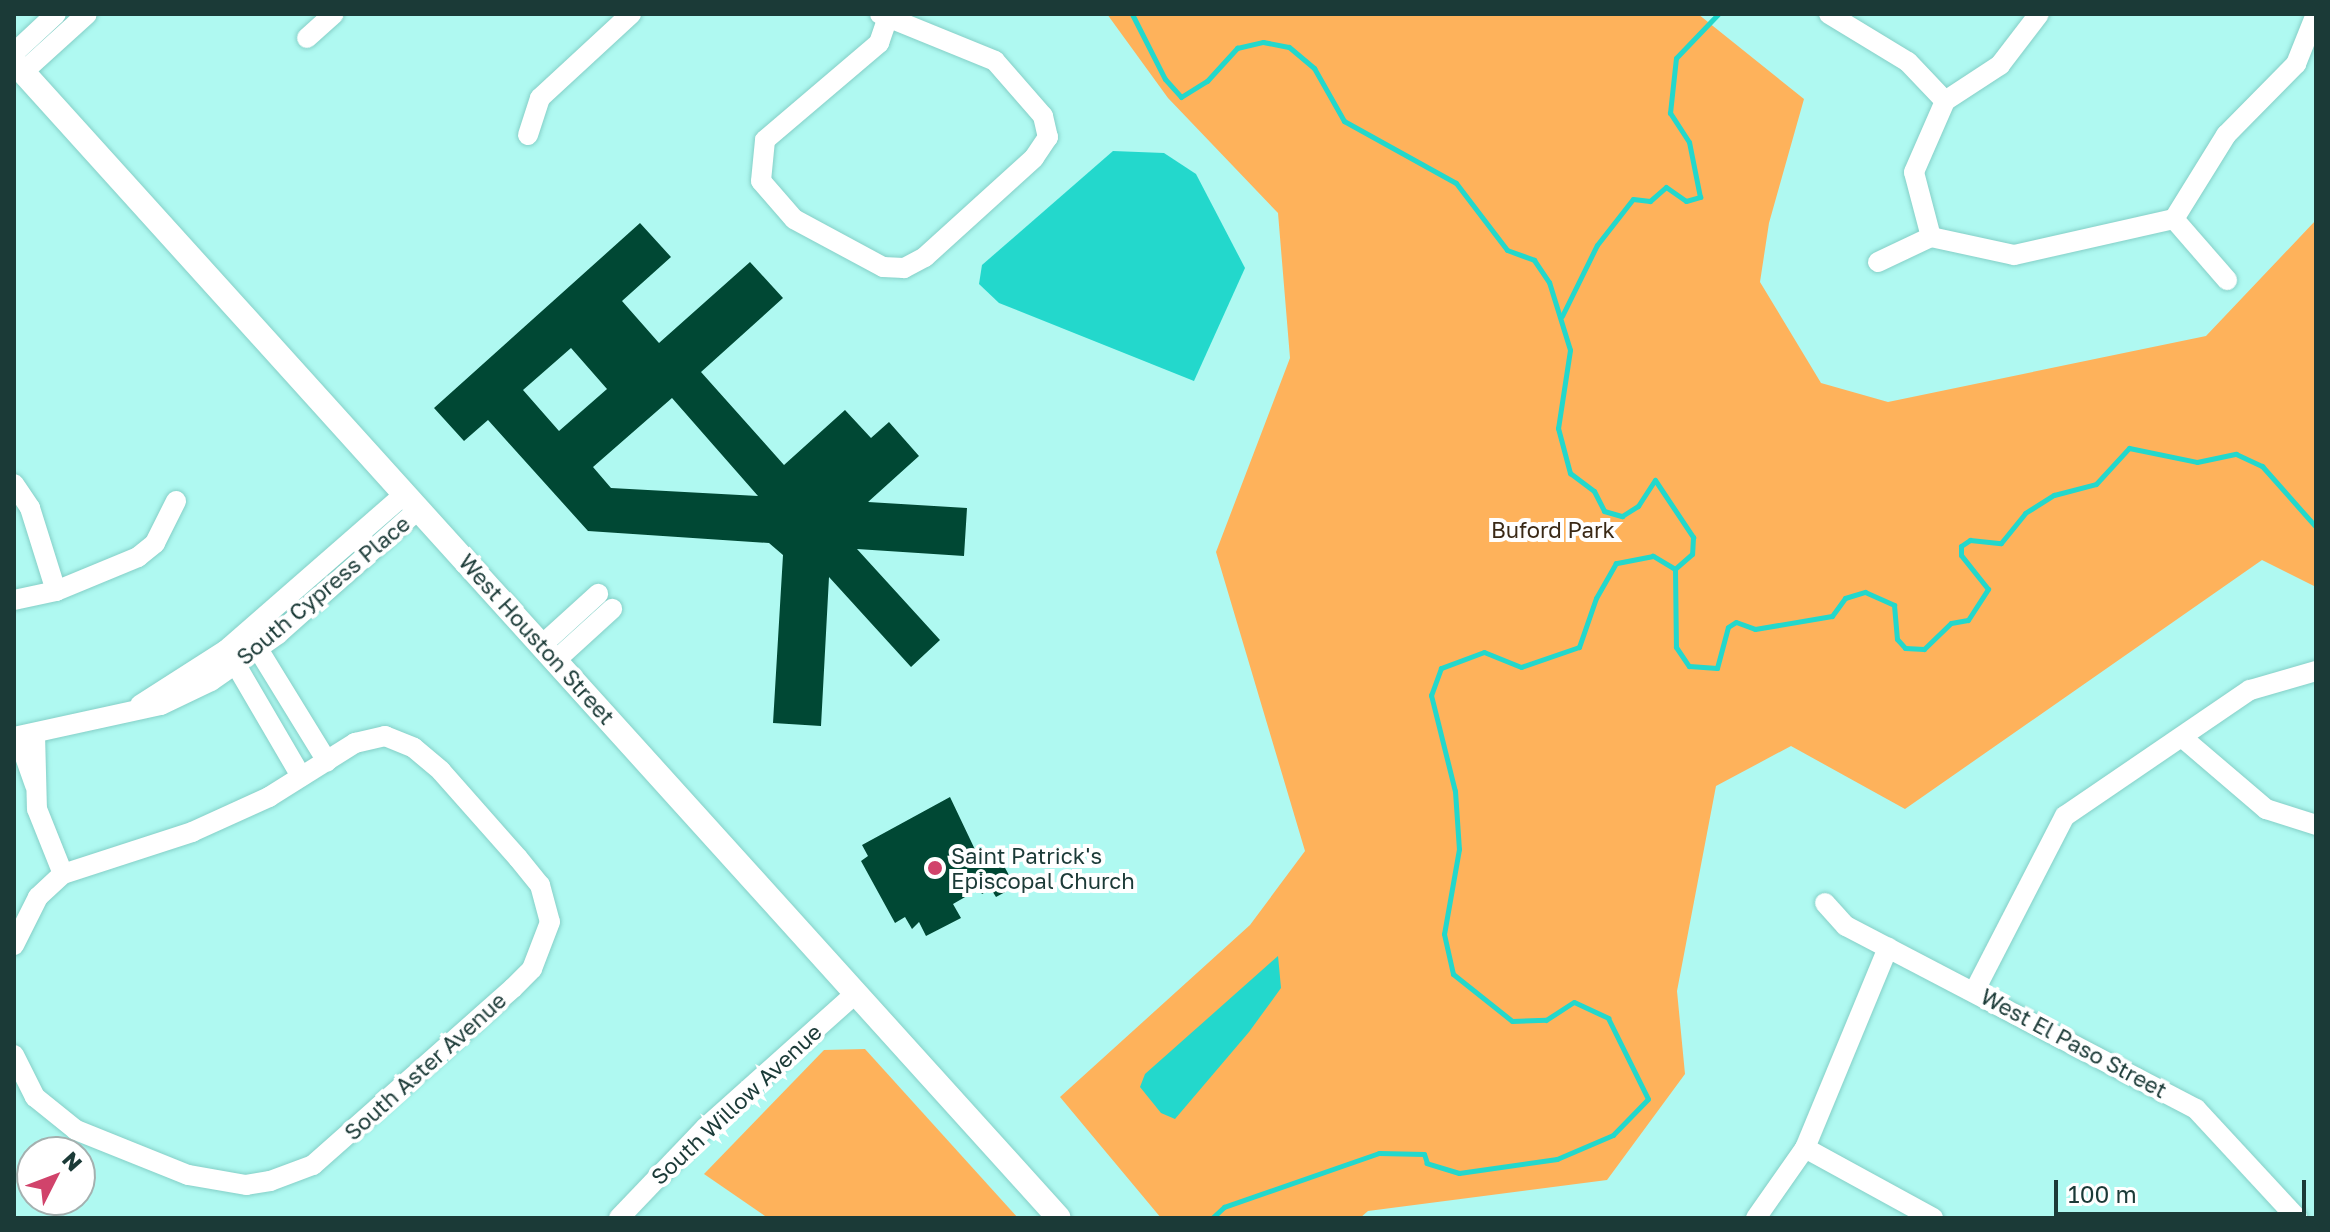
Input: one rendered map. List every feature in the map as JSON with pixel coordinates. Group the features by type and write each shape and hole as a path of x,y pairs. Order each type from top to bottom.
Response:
{"main road":[{"name":"West Houston Street","path":"17,62 1059,1218"}],"street":[{"path":"17,62 56,14"},
{"path":"17,62 86,14"},
{"path":"307,38 334,14"},
{"path":"528,135 540,98 631,14"},
{"path":"1829,14 1908,62 1945,101"},
{"path":"1931,237 1914,172 1945,101 2000,65 2039,14"},
{"path":"1878,262 1931,237 2014,255 2174,219 2226,135 2296,64 2316,14"},
{"path":"884,16 995,61 1043,116 1048,137 1034,158 925,257 904,268 883,267 794,219 761,181 761,154 765,140 879,43 884,16"},
{"path":"2174,219 2227,280"},
{"path":"14,484 30,508 56,591"},
{"path":"14,600 56,591 113,571 155,543 176,501"},
{"name":"South Cypress Place","path":"22,736 140,705 231,658 258,649 412,501"},
{"name":"South Cypress Place","path":"231,658 412,501"},
{"path":"549,652 605,602"},
{"path":"14,945 38,897 63,874 192,832 327,761 258,649"},
{"path":"231,658 258,698 301,776"},
{"path":"1975,990 2065,816 2184,739 2250,690 2316,671"},
{"path":"258,698 282,684"},
{"path":"22,736 35,785 42,830 63,874"},
{"name":"South Aster Avenue","path":"14,1055 35,1097 76,1130 188,1175 246,1185 270,1181 313,1165 513,988 545,945 550,922 540,885 509,847 441,771 414,748 385,736 355,743 327,761"},
{"path":"2184,739 2266,809 2316,825"},
{"name":"West El Paso Street","path":"1825,903 1846,926 1975,990 2196,1109 2297,1218"},
{"path":"1756,1218 1805,1148 1888,948"},
{"name":"South Willow Avenue","path":"619,1218 705,1128 856,993"},
{"path":"1805,1148 1933,1218"}],"green space":[{"name":"Buford Park","path":"1107,14 1698,14 1804,99 1769,223 1760,282 1821,383 1888,402 2206,336 2316,220 2316,587 2262,560 1905,809 1791,746 1716,786 1677,991 1685,1074 1607,1180 1368,1211 1360,1218 1161,1218 1060,1097 1250,925 1305,851 1216,552 1290,358 1278,213 1168,98"},
{"path":"865,1049 1018,1218 768,1218 704,1174 824,1050"}],"water":[{"path":"1113,151 1164,153 1196,174 1245,268 1194,381 999,303 979,284 982,265"},
{"path":"1278,956 1281,988 1249,1032 1175,1119 1161,1113 1140,1087 1145,1074"}],"building":[{"path":"640,223 671,257 622,301 659,343 750,262 783,298 701,372 784,465 845,410 871,438 889,422 919,456 868,502 967,508 964,556 857,549 940,640 911,667 829,577 821,726 773,723 783,555 769,543 588,531 488,420 464,441 434,408","holes":["571,348 607,389 559,431 523,390","672,398 758,496 611,488 593,467"]},
{"name":"Saint Patrick's Episcopal Church","path":"950,797 979,858 995,849 1011,879 1005,883 1009,890 996,897 991,889 982,894 979,889 953,904 961,918 926,936 919,922 912,929 905,917 895,923 861,861 868,856 862,845"}],"waterway":[{"path":"1132,14 1165,79 1181,97 1207,81 1237,48 1263,42 1289,47 1314,68 1344,121 1456,183 1507,250 1534,260 1549,282 1570,350 1558,428 1570,473 1594,491 1604,511 1622,516 1638,506 1655,480 1693,537 1692,554 1675,569 1653,556 1616,563 1596,598 1579,647 1521,667 1484,652 1441,668 1431,695 1455,791 1459,849 1444,934 1453,974 1512,1021 1546,1020 1574,1002 1608,1018 1648,1099 1613,1135 1557,1159 1459,1173 1427,1163 1424,1154 1379,1153 1224,1207 1212,1218"},
{"path":"1562,316 1597,245 1633,199 1650,201 1666,187 1686,201 1700,197 1689,142 1670,113 1676,58 1718,14"},
{"path":"1675,569 1676,647 1689,666 1717,668 1728,627 1736,622 1755,629 1832,616 1845,598 1865,592 1894,605 1897,639 1905,648 1924,649 1951,623 1968,620 1988,589 1961,555 1961,546 1970,540 2001,543 2025,513 2054,495 2096,484 2129,448 2197,462 2236,454 2262,466 2316,527"}],"place":[{"name":"Saint Patrick's Episcopal Church","path":"935,868"}]}
